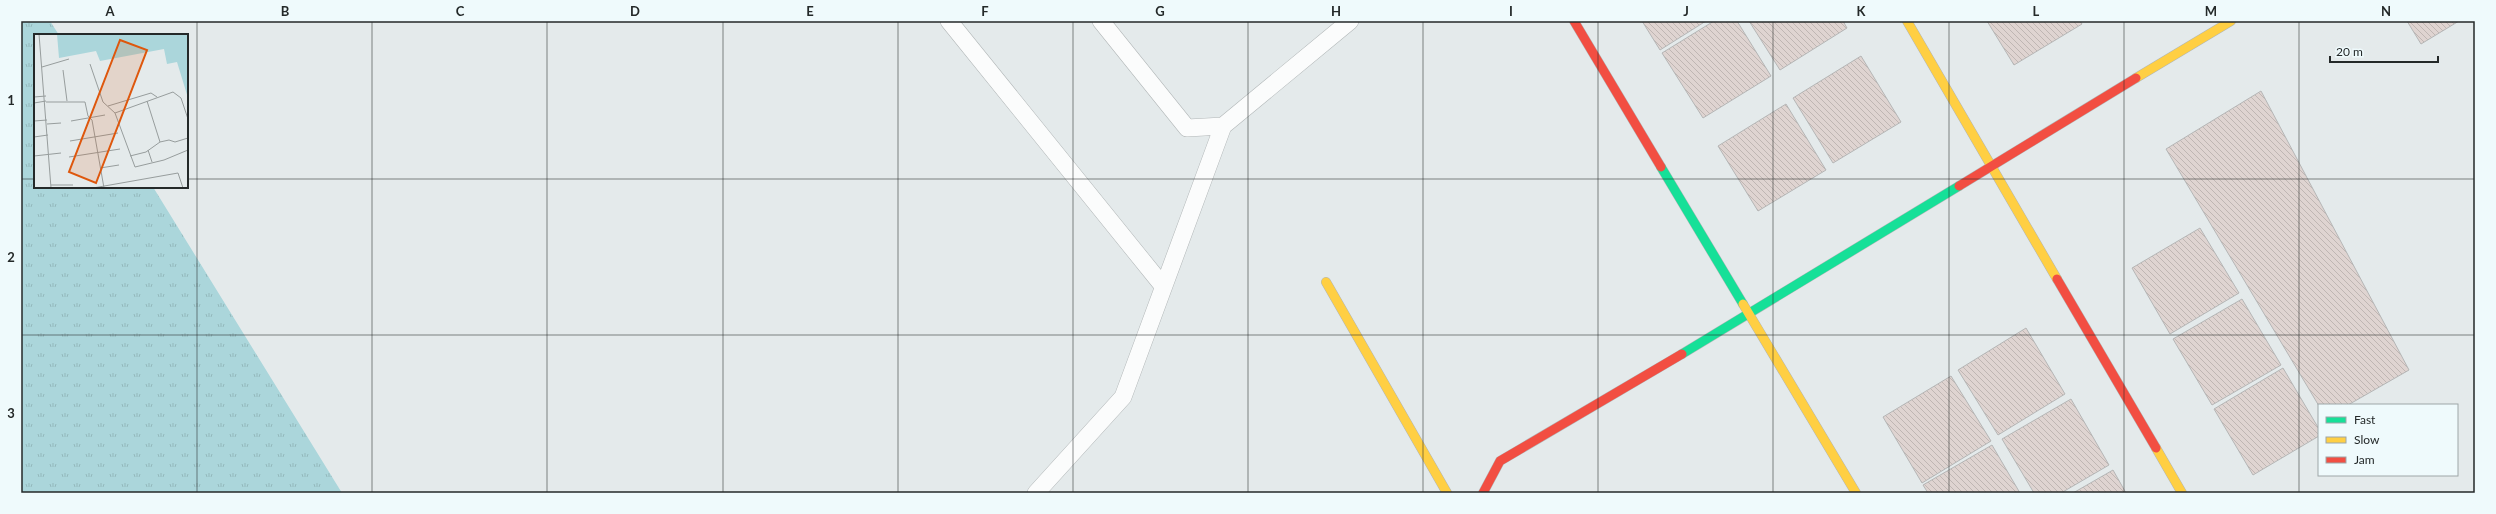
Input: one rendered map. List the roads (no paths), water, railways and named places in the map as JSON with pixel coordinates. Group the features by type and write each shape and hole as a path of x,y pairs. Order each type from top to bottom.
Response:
{"street":[{"path":"1574,21 1856,493"},
{"path":"1907,21 2182,493"},
{"path":"1483,493 1500,461 1749,314 2231,21"},
{"path":"1326,282 1447,493"}],"lane":[{"path":"949,21 1163,286"},
{"path":"1101,21 1187,128 1223,126"},
{"path":"1036,493 1123,397 1223,126 1350,21"}]}
